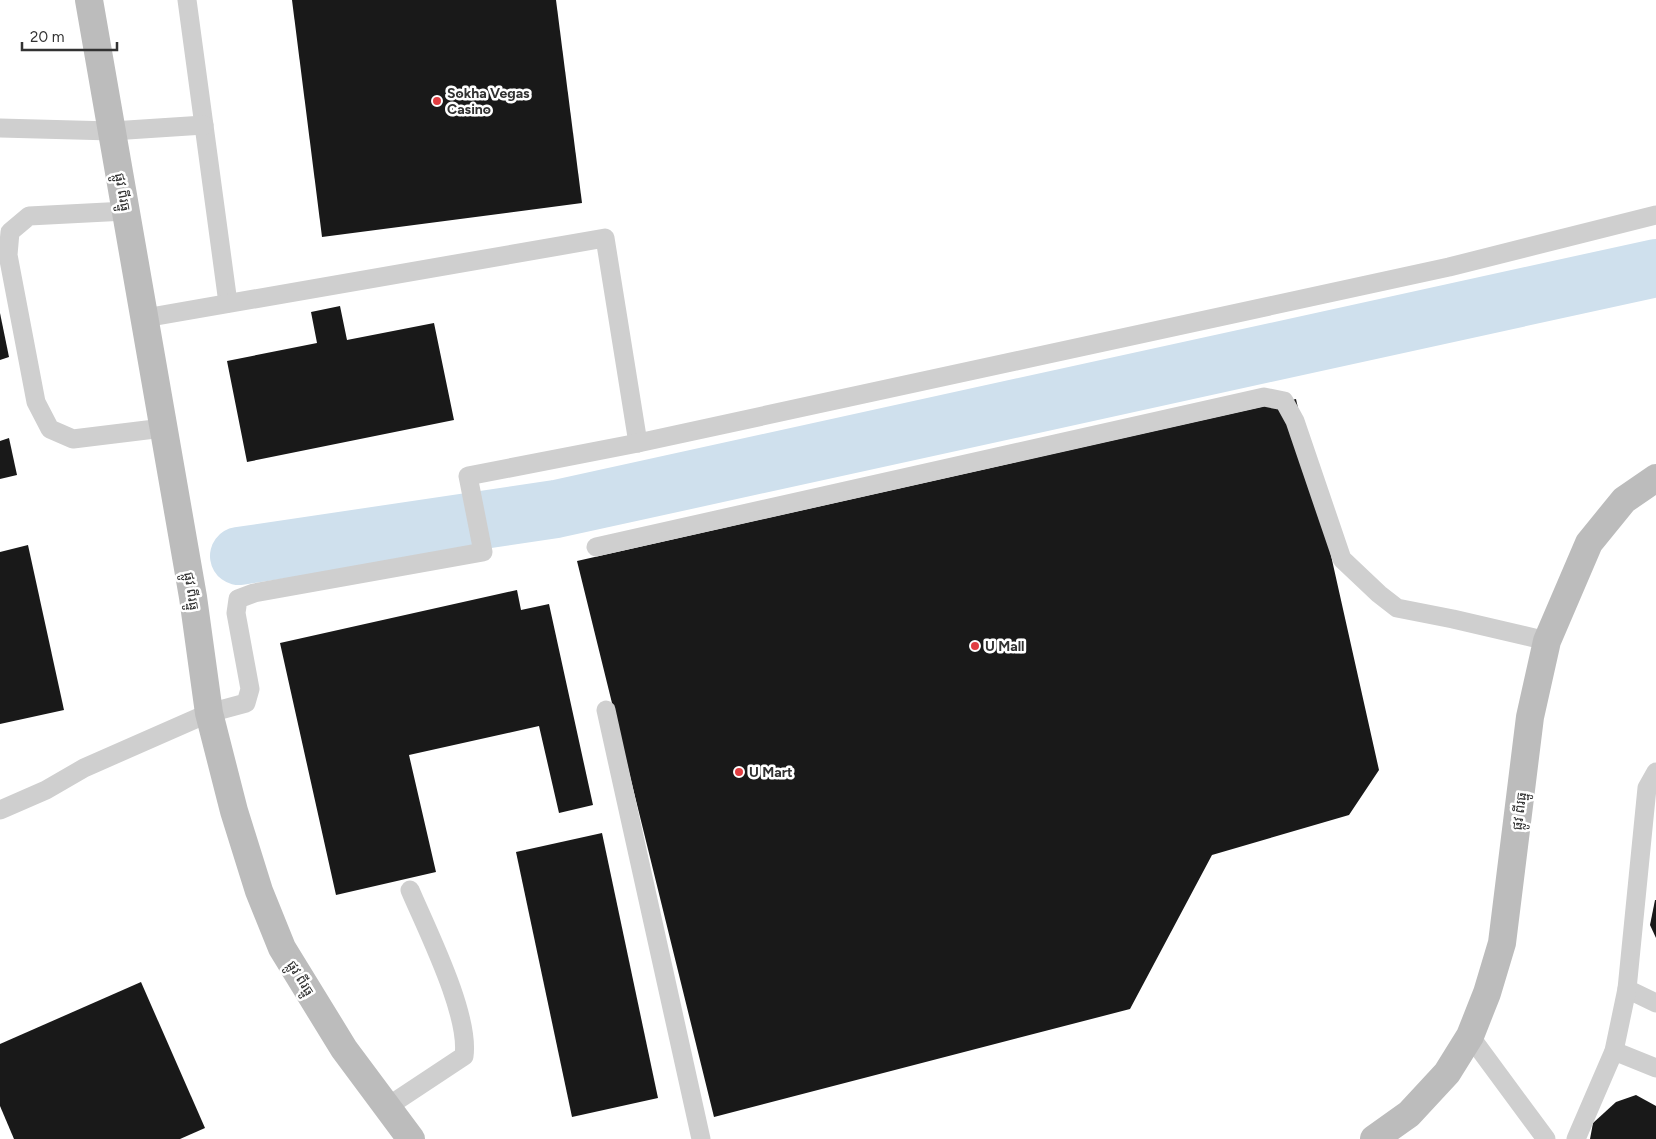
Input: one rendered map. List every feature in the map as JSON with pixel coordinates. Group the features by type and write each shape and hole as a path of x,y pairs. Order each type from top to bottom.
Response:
{"main road":[{"name":"ផ្លូវ ពីរធ្នូ","path":"89,0 193,598 209,713 234,810 259,891 282,948 344,1049 412,1139"},
{"name":"ផ្លូវ ពីរធ្នូ","path":"1374,1139 1408,1114 1447,1073 1470,1036 1487,993 1502,943 1530,717 1547,642 1589,543 1624,500 1656,478"}],"lane":[{"path":"187,0 228,303"},
{"path":"0,128 112,131 204,126"},
{"path":"126,212 29,216 10,232 8,255 36,402 50,429 73,439 163,428"},
{"path":"0,810 46,790 84,768 209,713 246,703 250,689 236,613 238,599 254,593 483,552 468,476 638,443 1449,267 1656,215"},
{"path":"144,318 605,238 638,443"},
{"path":"596,548 1264,397 1284,401 1295,421 1342,560 1379,594 1397,608 1453,619 1547,642"},
{"path":"606,710 701,1139"},
{"path":"1576,1139 1614,1052 1627,989 1647,788 1656,772"},
{"path":"387,1107 464,1056 465,1047 463,1028 450,986 410,890"},
{"path":"1627,989 1656,1003"},
{"path":"1470,1036 1546,1139"},
{"path":"1614,1052 1656,1068"}],"building":[{"name":"Sokha Vegas Casino","path":"292,0 556,0 582,203 322,237"},
{"path":"340,306 347,340 434,323 454,420 247,462 227,361 317,343 311,312"},
{"path":"0,313 9,357 0,360"},
{"name":"U Mall","path":"1296,399 1379,770 1349,815 1212,855 1130,1009 714,1117 577,561"},
{"path":"9,438 17,475 0,479 0,441"},
{"path":"28,545 64,710 0,724 0,552"},
{"path":"517,590 521,610 549,604 593,805 559,813 539,726 409,755 436,872 336,895 280,643"},
{"path":"602,833 658,1098 572,1117 516,852"},
{"path":"1656,900 1656,938 1650,925"},
{"path":"141,982 205,1128 180,1139 14,1139 0,1106 0,1044"},
{"path":"1636,1095 1656,1106 1656,1139 1590,1139 1593,1123 1616,1102"}],"waterway":[{"path":"239,556 556,509 1656,268"}],"place":[{"name":"Sokha Vegas Casino","path":"437,101"},
{"name":"U Mall","path":"975,646"},
{"name":"U Mart","path":"739,772"}]}
